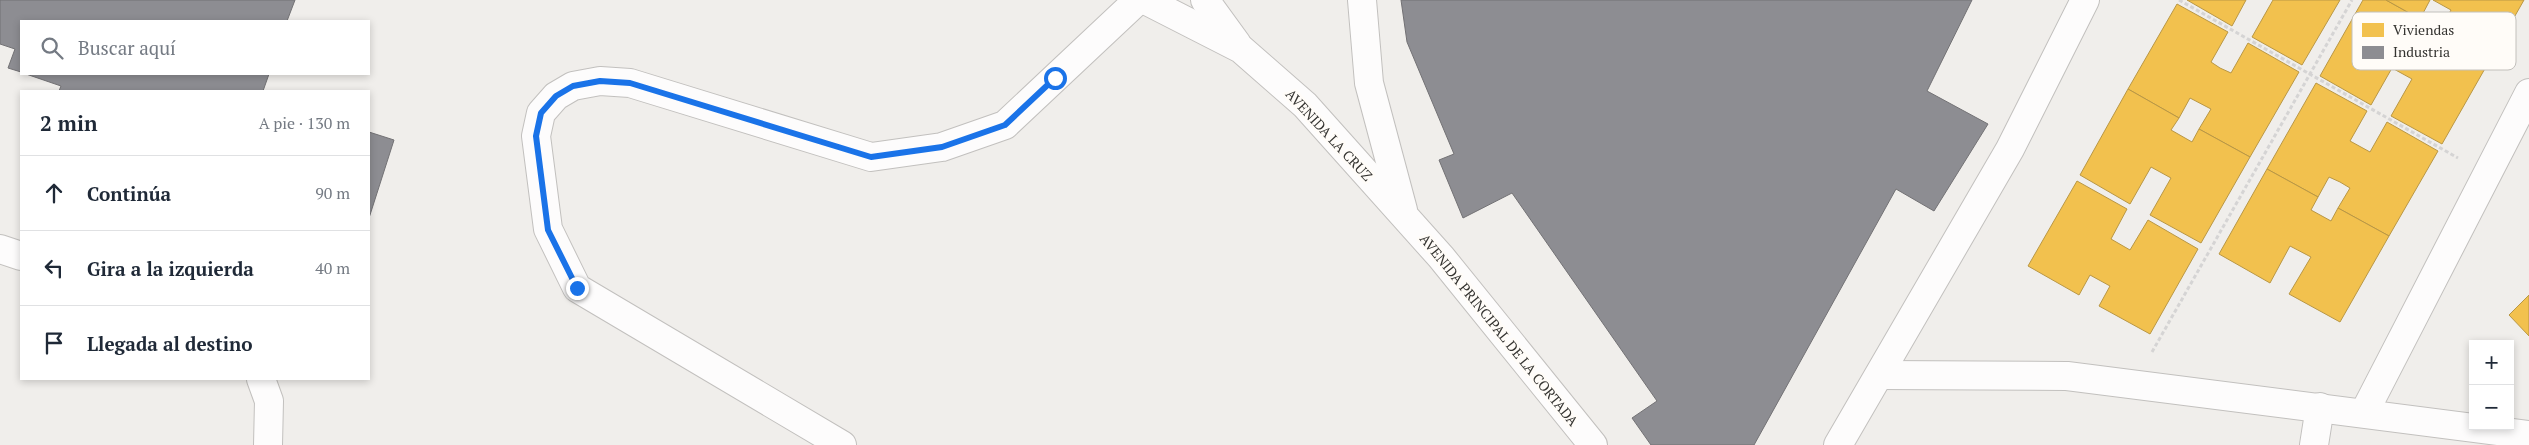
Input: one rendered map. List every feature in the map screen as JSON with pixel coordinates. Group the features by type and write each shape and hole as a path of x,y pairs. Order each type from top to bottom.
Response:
{"street":[{"path":"842,445 577,288 548,230 536,136 541,113 556,96 573,86 600,81 630,83 871,157 942,147 1005,125 1138,0"},
{"name":"AVENIDA LA CRUZ","path":"1145,0 1241,49 1304,105 1404,216"},
{"path":"1205,0 1241,49"},
{"path":"1362,0 1369,83 1404,216"},
{"path":"1838,445 2010,148 2086,0"},
{"path":"2364,413 2529,93"},
{"name":"AVENIDA PRINCIPAL DE LA CORTADA","path":"1404,216 1441,257 1593,445"},
{"path":"0,249 20,256"},
{"path":"1880,375 2067,376 2135,383 2529,435"},
{"path":"261,380 269,401 268,445"},
{"path":"2314,445 2320,407"}],"path":[{"path":"2180,0 2487,174"},
{"path":"2135,383 2352,0"}],"building: Viviendas":[{"path":"2187,0 2246,0 2232,26"},
{"path":"2273,0 2340,0 2302,65 2252,37"},
{"path":"2363,0 2386,0 2407,12 2356,12"},
{"path":"2386,0 2430,0 2424,12 2407,12"},
{"path":"2433,0 2524,0 2516,14 2516,12 2450,12 2451,10"},
{"path":"2177,4 2228,32 2211,62 2220,68 2231,73 2248,43 2299,72 2250,157 2199,129 2211,109 2190,98 2179,118 2128,89"},
{"path":"2352,19 2352,70 2391,70 2371,105 2320,76"},
{"path":"2396,70 2484,70 2442,144 2391,116 2412,79"},
{"path":"2316,83 2367,111 2350,141 2370,152 2387,122 2438,151 2389,236 2338,208 2350,188 2340,182 2329,177 2318,197 2267,169"},
{"path":"2128,89 2179,118 2171,130 2192,142 2199,129 2250,157 2201,243 2150,215 2171,178 2151,167 2130,204 2080,175"},
{"path":"2267,169 2318,197 2311,210 2331,221 2338,208 2389,236 2340,322 2289,294 2311,257 2290,246 2270,283 2219,254"},
{"path":"2077,181 2127,209 2111,239 2130,250 2148,220 2198,249 2150,334 2099,306 2110,286 2090,275 2079,295 2028,266"},
{"path":"2529,295 2529,336 2509,315"}],"building: Industria":[{"path":"0,0 295,0 287,20 20,20 20,72 8,68 15,49 0,44"},
{"path":"1401,0 1972,0 1927,91 1988,124 1934,211 1896,189 1754,445 1651,445 1632,418 1657,401 1512,193 1463,218 1439,160 1454,154 1407,42"},
{"path":"29,75 269,75 263,90 59,90 61,86"},
{"path":"370,132 394,140 370,215"}],"route":[{"path":"577,288 548,230 536,136 541,113 556,96 573,86 600,81 630,83 871,157 942,147 1005,125 1055,78"}]}
